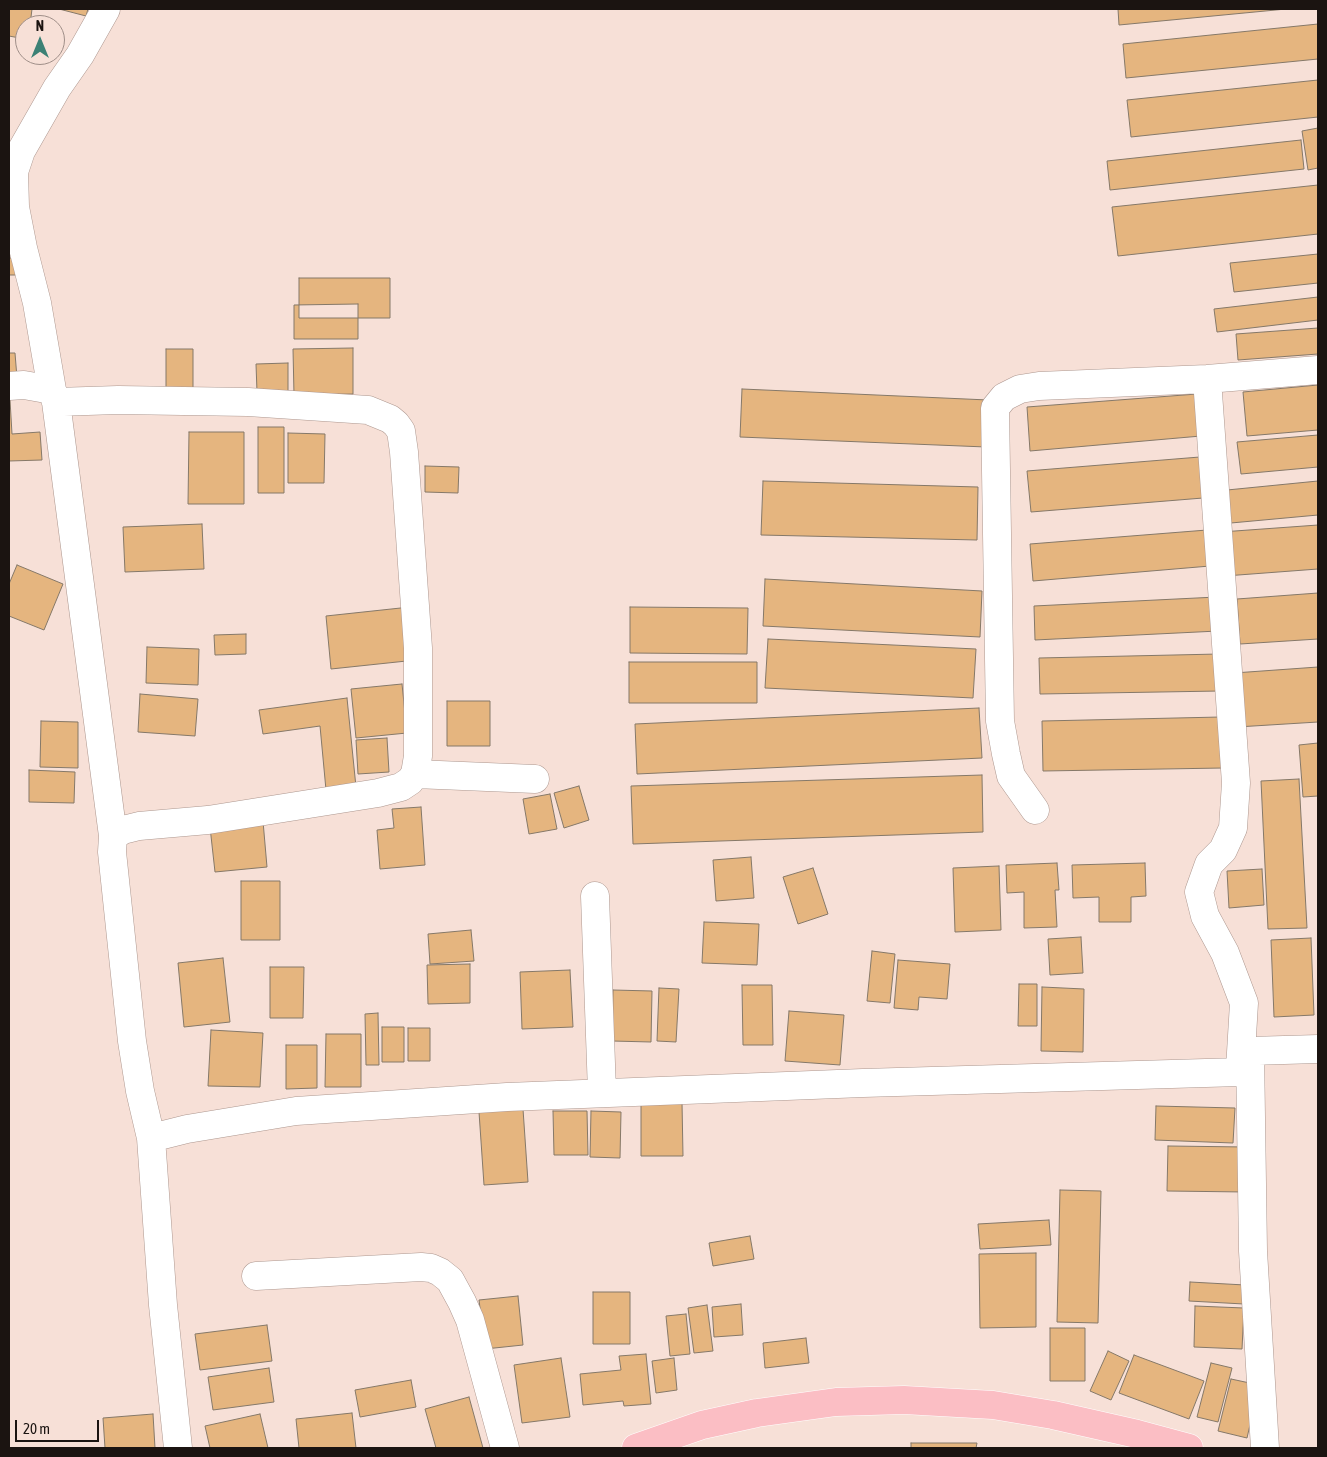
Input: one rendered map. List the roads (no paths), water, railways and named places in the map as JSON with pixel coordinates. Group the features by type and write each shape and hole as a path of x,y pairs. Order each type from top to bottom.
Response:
{"main road":[{"path":"636,1448 702,1426 757,1412 836,1402 904,1400 993,1405 1053,1415 1189,1448"}],"street":[{"path":"106,9 21,151 14,172 15,207 22,248 43,334 54,396 113,836 112,852 131,1032 140,1091 151,1138 163,1305 178,1448"},
{"path":"1035,810 1011,776 1000,721 994,408 1004,397 1020,389 1039,386 1206,379 1318,370"},
{"path":"1206,379 1236,783 1233,828 1223,850 1209,864 1199,892 1205,916 1225,953 1244,1003 1253,1251 1265,1448"},
{"path":"9,386 24,385 54,396 118,400 248,402 368,410 390,418 401,431 418,648 418,756 415,774 410,781 401,787 378,793 208,820 139,826 123,830 113,836"},
{"path":"415,774 534,779"},
{"path":"595,896 602,1092"},
{"path":"151,1138 187,1129 296,1111 507,1097 1245,1061 1318,1048"},
{"path":"256,1276 421,1267 431,1268 440,1272 450,1280 470,1320 505,1448"}]}
